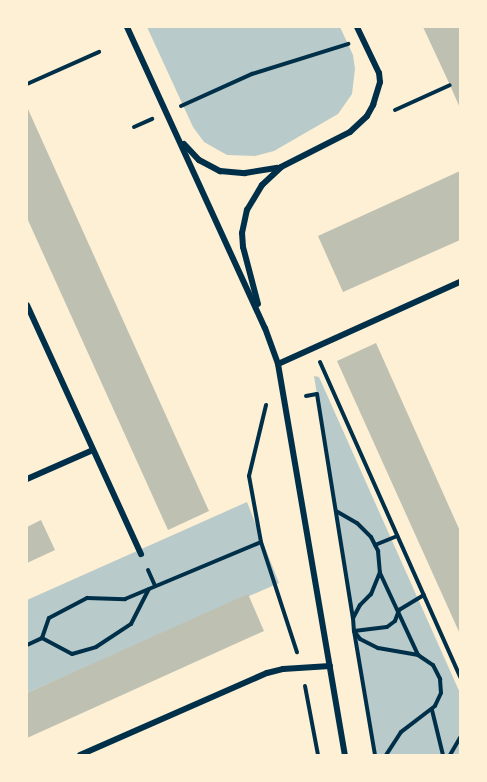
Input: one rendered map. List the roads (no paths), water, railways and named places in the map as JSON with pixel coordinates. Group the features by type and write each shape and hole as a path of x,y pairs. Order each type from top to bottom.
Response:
{"street":[{"path":"127,27 265,328"},
{"path":"177,134 199,160 220,171 245,173 281,167 350,132 367,116 380,82 357,27"},
{"path":"281,167 253,196 242,233 246,265 278,364 345,755"},
{"path":"278,364 460,282"},
{"path":"27,304 141,554"},
{"path":"27,479 93,450"},
{"path":"80,755 267,673 302,667 330,666"}]}
